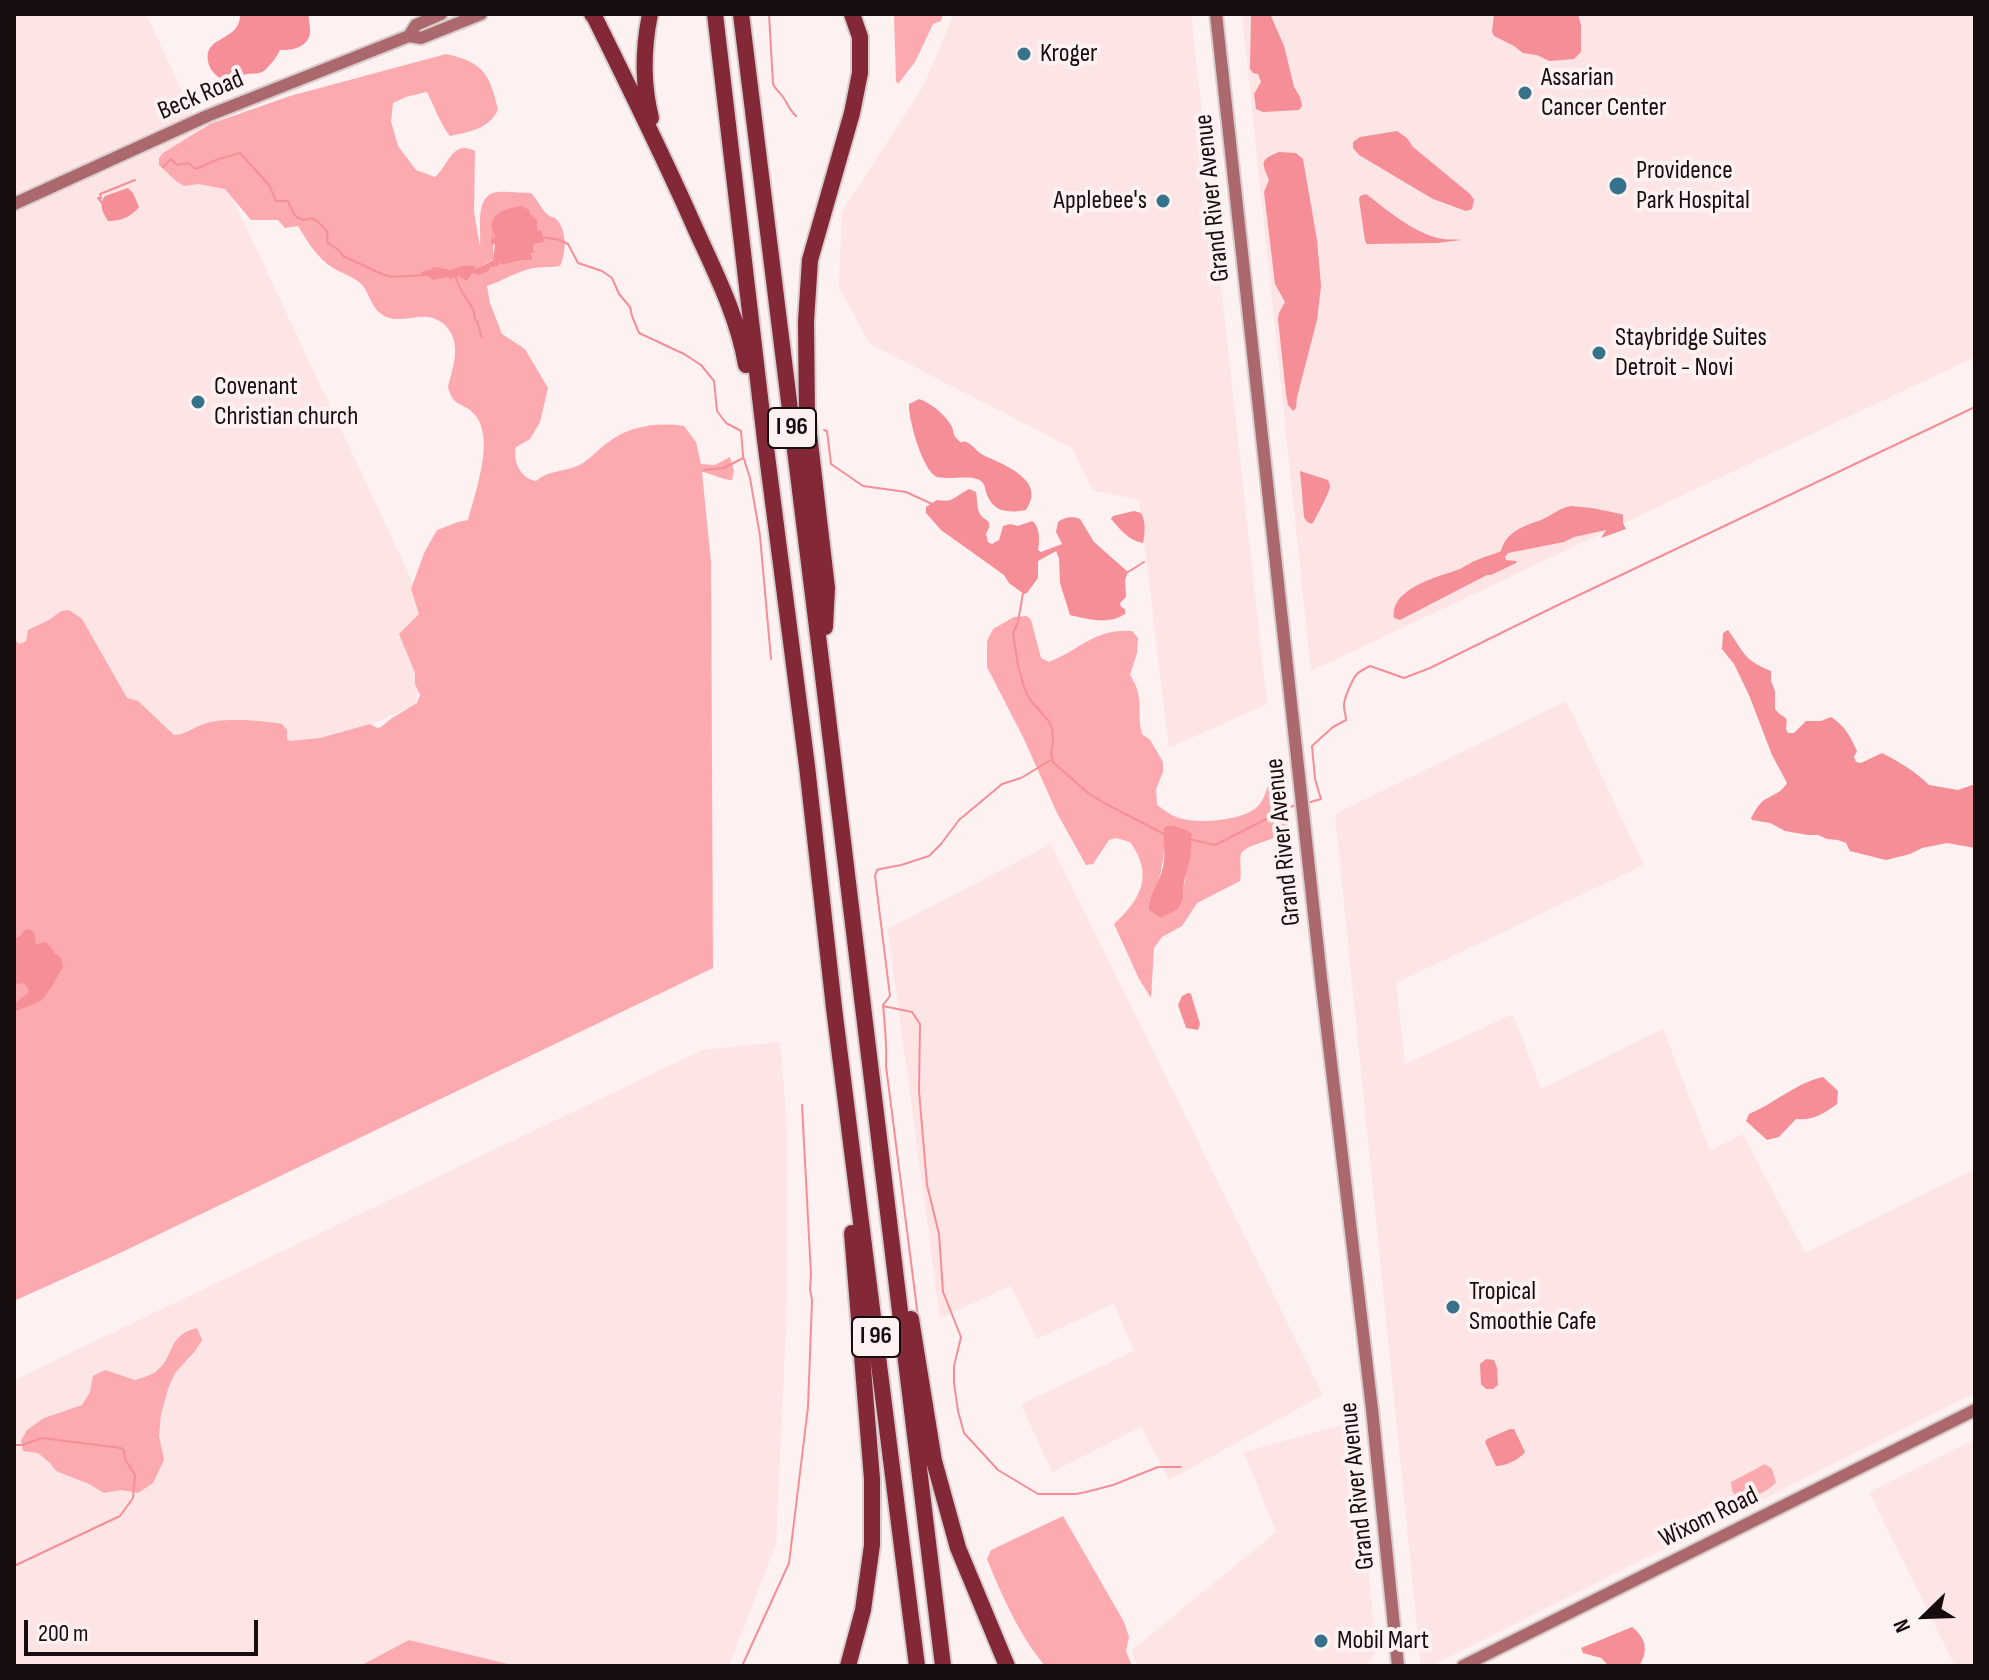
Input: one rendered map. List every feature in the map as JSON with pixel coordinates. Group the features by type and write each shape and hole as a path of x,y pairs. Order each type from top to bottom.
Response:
{"highway":[{"path":"592,14 666,161 724,291 743,347 754,405 765,440"},
{"path":"650,14 643,75 648,106 666,161"},
{"name":"I 96","path":"715,14 834,1008 917,1666"},
{"name":"I 96","path":"741,14 943,1666"},
{"path":"822,668 827,588 807,417 806,321 810,260 852,113 860,73 860,37 852,14"},
{"path":"834,1008 872,1479 872,1545 863,1610 848,1666"},
{"path":"885,1191 896,1227 934,1461 958,1548 1007,1665"}],"main road":[{"name":"Beck Road","path":"409,36 416,25 441,14"},
{"name":"Grand River Avenue","path":"1216,14 1398,1666"},
{"name":"Beck Road","path":"14,204 207,116 409,36 421,38 456,19 478,15"},
{"name":"Wixom Road","path":"1463,1666 1975,1410"}],"shaded area":[{"path":"14,14 146,14 429,617 450,675 418,691 415,705 172,811 74,615 14,646"},
{"path":"240,14 309,14 310,34 301,46 280,50 263,72 226,81 210,68 208,53 216,42 235,30"},
{"path":"894,14 943,14 941,21 933,24 915,62 898,84 896,81"},
{"path":"954,14 1191,14 1267,704 1169,748 1139,500 1092,490 1072,448 870,344 839,288 842,212 924,85"},
{"name":"Providence Park Hospital","path":"1242,14 1975,14 1975,357 1311,671"},
{"path":"1251,14 1270,14 1300,97 1302,106 1299,110 1263,112 1256,109 1254,94 1261,82 1258,74 1250,69"},
{"path":"1494,14 1578,14 1581,52 1574,59 1549,61 1523,53 1494,36"},
{"path":"446,54 469,61 488,79 498,110 489,122 478,129 450,136 427,92 393,103 391,121 398,146 416,170 435,177 456,151 467,148 475,151 474,212 480,247 482,206 490,194 498,192 531,193 563,231 565,243 560,266 530,269 487,286 502,334 525,349 548,388 540,422 530,439 516,447 517,463 526,477 536,481 577,466 616,437 654,425 684,426 696,442 701,464 715,465 730,457 734,471 732,480 702,472 711,563 713,968 14,1301 14,639 19,644 26,641 28,630 61,611 69,610 82,619 127,698 138,701 174,735 200,725 232,720 282,724 290,741 320,738 370,724 381,727 417,703 420,695 415,684 415,673 399,634 419,614 411,589 425,551 437,530 468,520 479,481 483,436 474,414 450,394 448,387 455,346 444,324 430,317 385,317 360,283 322,259 298,226 285,228 278,220 251,220 225,189 198,184 184,186 159,165 163,153 210,124 290,96","holes":["529,212 540,242 534,243 531,253 533,260 500,263 484,271 483,265 494,259 492,235 495,239 495,232"]},
{"path":"1397,131 1470,194 1474,200 1472,209 1466,211 1433,199 1359,155 1353,148 1353,142 1360,137"},
{"path":"1279,152 1296,153 1303,159 1317,240 1321,286 1317,320 1293,411 1286,394 1278,319 1285,302 1275,284 1264,192 1269,180 1264,162"},
{"path":"128,188 139,207 125,218 108,221 102,208 103,199"},
{"path":"1366,194 1423,233 1461,240 1367,244 1359,199"},
{"path":"522,206 537,220 537,231 541,230 544,242 534,244 535,252 531,253 533,260 500,263 478,275 472,273 467,281 459,276 433,280 428,276 419,276 434,267 451,270 474,266 477,269 493,260 495,245 491,243 492,234 494,239 495,236 492,229 494,218 502,211"},
{"path":"919,399 942,414 959,441 968,443 1027,482 1031,499 1026,510 999,509 991,502 983,483 977,479 942,478 932,473 917,444 911,421 909,404"},
{"path":"1300,471 1328,480 1330,485 1312,524 1304,517"},
{"path":"969,489 976,492 979,512 989,523 986,534 988,542 992,544 999,540 1003,526 1018,526 1032,521 1038,530 1038,550 1041,552 1062,544 1056,532 1058,522 1069,518 1080,519 1094,542 1128,572 1126,597 1120,603 1125,614 1105,620 1070,615 1060,583 1056,551 1038,561 1038,578 1024,594 1004,575 941,530 926,513 926,507 937,500 951,500"},
{"path":"1571,506 1621,514 1626,529 1601,538 1606,530 1508,553 1506,560 1516,563 1400,620 1394,618 1395,608 1407,591 1501,551 1503,544 1516,531"},
{"path":"1134,511 1141,513 1144,520 1143,543 1129,537 1111,519"},
{"path":"1027,616 1031,620 1041,658 1049,662 1107,633 1132,631 1138,638 1130,675 1139,697 1142,734 1150,740 1163,762 1163,772 1156,789 1157,805 1167,812 1197,821 1231,818 1257,807 1270,779 1278,778 1285,783 1288,829 1244,850 1240,857 1240,881 1197,903 1182,926 1162,937 1154,948 1151,998 1114,924 1131,905 1141,886 1143,876 1137,854 1130,842 1116,838 1109,840 1093,864 1086,865 1057,813 987,667 987,641 993,629 1014,617","holes":["1192,834 1183,898 1149,901 1159,880 1165,845"]},
{"path":"1728,630 1749,659 1771,671 1775,709 1786,719 1788,733 1794,733 1806,721 1831,717 1850,736 1857,751 1854,757 1856,762 1861,763 1882,753 1929,785 1958,790 1975,784 1975,848 1947,843 1886,860 1850,851 1846,843 1838,840 1785,831 1770,823 1752,820 1762,802 1787,783 1734,664 1722,649 1723,633"},
{"path":"1566,701 1644,865 1396,983 1405,1064 1513,1014 1541,1089 1663,1029 1710,1151 1743,1134 1805,1253 1975,1169 1975,1393 1431,1666 1421,1666 1335,814"},
{"path":"1167,826 1192,834 1183,898 1178,909 1161,918 1149,910 1149,904 1163,867 1164,828"},
{"path":"1051,844 1323,1395 1169,1480 1141,1427 1052,1472 1021,1404 1134,1351 1114,1303 1037,1339 1011,1286 940,1318 888,929"},
{"path":"30,929 36,944 46,942 61,958 63,967 41,1001 14,1012 14,1004 29,992 22,983 14,985 14,939"},
{"path":"1191,994 1200,1024 1198,1030 1186,1028 1178,1005 1182,996"},
{"path":"780,1042 787,1125 787,1305 776,1544 729,1666 14,1666 14,1380 702,1050"},
{"path":"1823,1077 1838,1091 1837,1104 1822,1114 1796,1119 1779,1137 1767,1140 1746,1121 1749,1114"},
{"path":"197,1328 202,1340 175,1373 161,1414 159,1436 164,1460 153,1483 138,1493 121,1490 104,1493 56,1471 38,1453 23,1451 21,1440 27,1430 44,1418 82,1405 90,1392 93,1376 105,1370 135,1380 152,1374 166,1361 180,1336"},
{"path":"1486,1359 1494,1360 1497,1368 1498,1385 1493,1389 1486,1389 1481,1384 1480,1364"},
{"path":"1348,1423 1357,1441 1376,1652 1366,1666 1138,1666 1131,1651 1276,1532 1244,1452"},
{"path":"1514,1429 1525,1452 1512,1462 1496,1466 1485,1442"},
{"path":"1975,1439 1975,1666 1952,1666 1954,1664 1869,1492"},
{"path":"1765,1464 1772,1469 1776,1482 1758,1495 1737,1499 1731,1482"},
{"path":"1063,1516 1124,1622 1129,1637 1126,1651 1132,1666 1045,1666 1005,1601 987,1559 991,1550"},
{"path":"1632,1627 1644,1645 1639,1666 1609,1666 1601,1658 1583,1653 1581,1648"},
{"path":"409,1640 516,1666 360,1666"}],"waterway":[{"path":"769,14 773,84 796,116"},
{"path":"163,167 171,159 177,165 188,163 196,169 240,153 269,185 276,201 288,201 300,219 313,218 317,221 328,235 327,242 343,256 392,277 426,275"},
{"path":"103,204 98,198 101,198 100,194 135,180"},
{"path":"542,237 568,244 578,263 612,278 619,294 630,307 639,333 684,354 701,365 714,381 717,411 726,423 741,431 743,456 760,536 771,659"},
{"path":"455,276 473,309 482,338"},
{"path":"1307,803 1321,799 1315,779 1312,746 1346,720 1344,706 1347,694 1355,676 1363,670 1370,666 1404,678 1430,668 1975,407"},
{"path":"824,430 827,431 831,464 863,486 906,492 932,504"},
{"path":"704,470 724,468 743,458"},
{"path":"1128,572 1144,562"},
{"path":"1023,593 1013,633 1018,666 1030,700 1052,728 1053,762 1088,793 1164,834"},
{"path":"918,1317 886,1066 883,1005 890,996 875,876 877,870 929,856 959,820 1002,784 1021,778 1051,760"},
{"path":"1189,839 1215,845 1296,805"},
{"path":"883,1006 912,1012 920,1024 919,1091 927,1185 939,1234 943,1292 961,1337 954,1366 954,1383 964,1433 998,1470 1038,1494 1076,1494 1113,1485 1158,1467 1181,1467"},
{"path":"742,1666 789,1563 808,1407 812,1300 802,1105"},
{"path":"14,1445 42,1438 121,1448 135,1475 133,1498 120,1516 14,1566"}],"place":[{"name":"Kroger","path":"1024,54"},
{"name":"Assarian Cancer Center","path":"1525,93"},
{"name":"Providence Park Hospital","path":"1618,186"},
{"name":"Applebee's","path":"1163,201"},
{"name":"Staybridge Suites Detroit - Novi","path":"1599,353"},
{"name":"Covenant Christian church","path":"198,402"},
{"name":"Tropical Smoothie Cafe","path":"1453,1307"},
{"name":"Mobil Mart","path":"1321,1641"}]}
